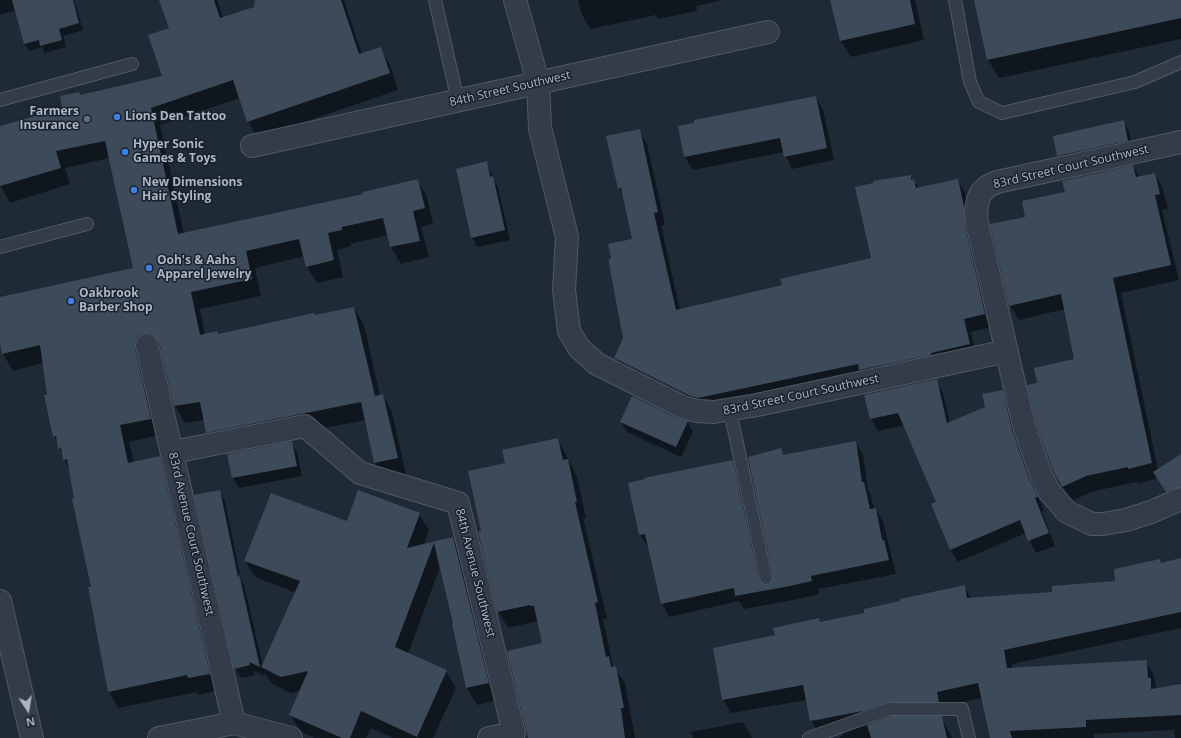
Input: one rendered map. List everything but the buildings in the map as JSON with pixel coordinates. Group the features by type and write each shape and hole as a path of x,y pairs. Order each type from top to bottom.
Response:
{"street":[{"name":"83rd Street Court Southwest","path":"515,0 538,82 540,128 567,237 564,290 566,312 571,335 582,351 597,364 683,407 697,411 730,411 1007,351"},
{"name":"84th Street Southwest","path":"252,146 768,32"},
{"name":"83rd Street Court Southwest","path":"1181,142 997,182 984,190 977,205 978,223 1024,426 1033,456 1049,491 1067,512 1092,524 1103,524 1151,512 1181,499"},
{"name":"83rd Avenue Court Southwest","path":"147,345 173,452 234,723"},
{"name":"84th Avenue Southwest","path":"173,452 306,426 360,473 458,503 514,733 490,738"},
{"path":"0,601 32,738"},
{"path":"159,738 234,723 291,738"}],"lane":[{"path":"435,0 458,101"},
{"path":"955,0 970,82 979,102 1002,113 1135,82 1181,62"},
{"path":"0,100 132,64"},
{"path":"0,247 87,224"},
{"path":"730,411 766,578"},
{"path":"809,738 890,709 962,709 969,738"}],"place":[{"name":"Lions Den Tattoo","path":"117,117"},
{"name":"Farmers Insurance","path":"87,119"},
{"name":"Hyper Sonic Games & Toys","path":"125,152"},
{"name":"New Dimensions Hair Styling","path":"134,190"},
{"name":"Ooh's & Aahs Apparel Jewelry","path":"149,268"},
{"name":"Oakbrook Barber Shop","path":"71,301"}]}
